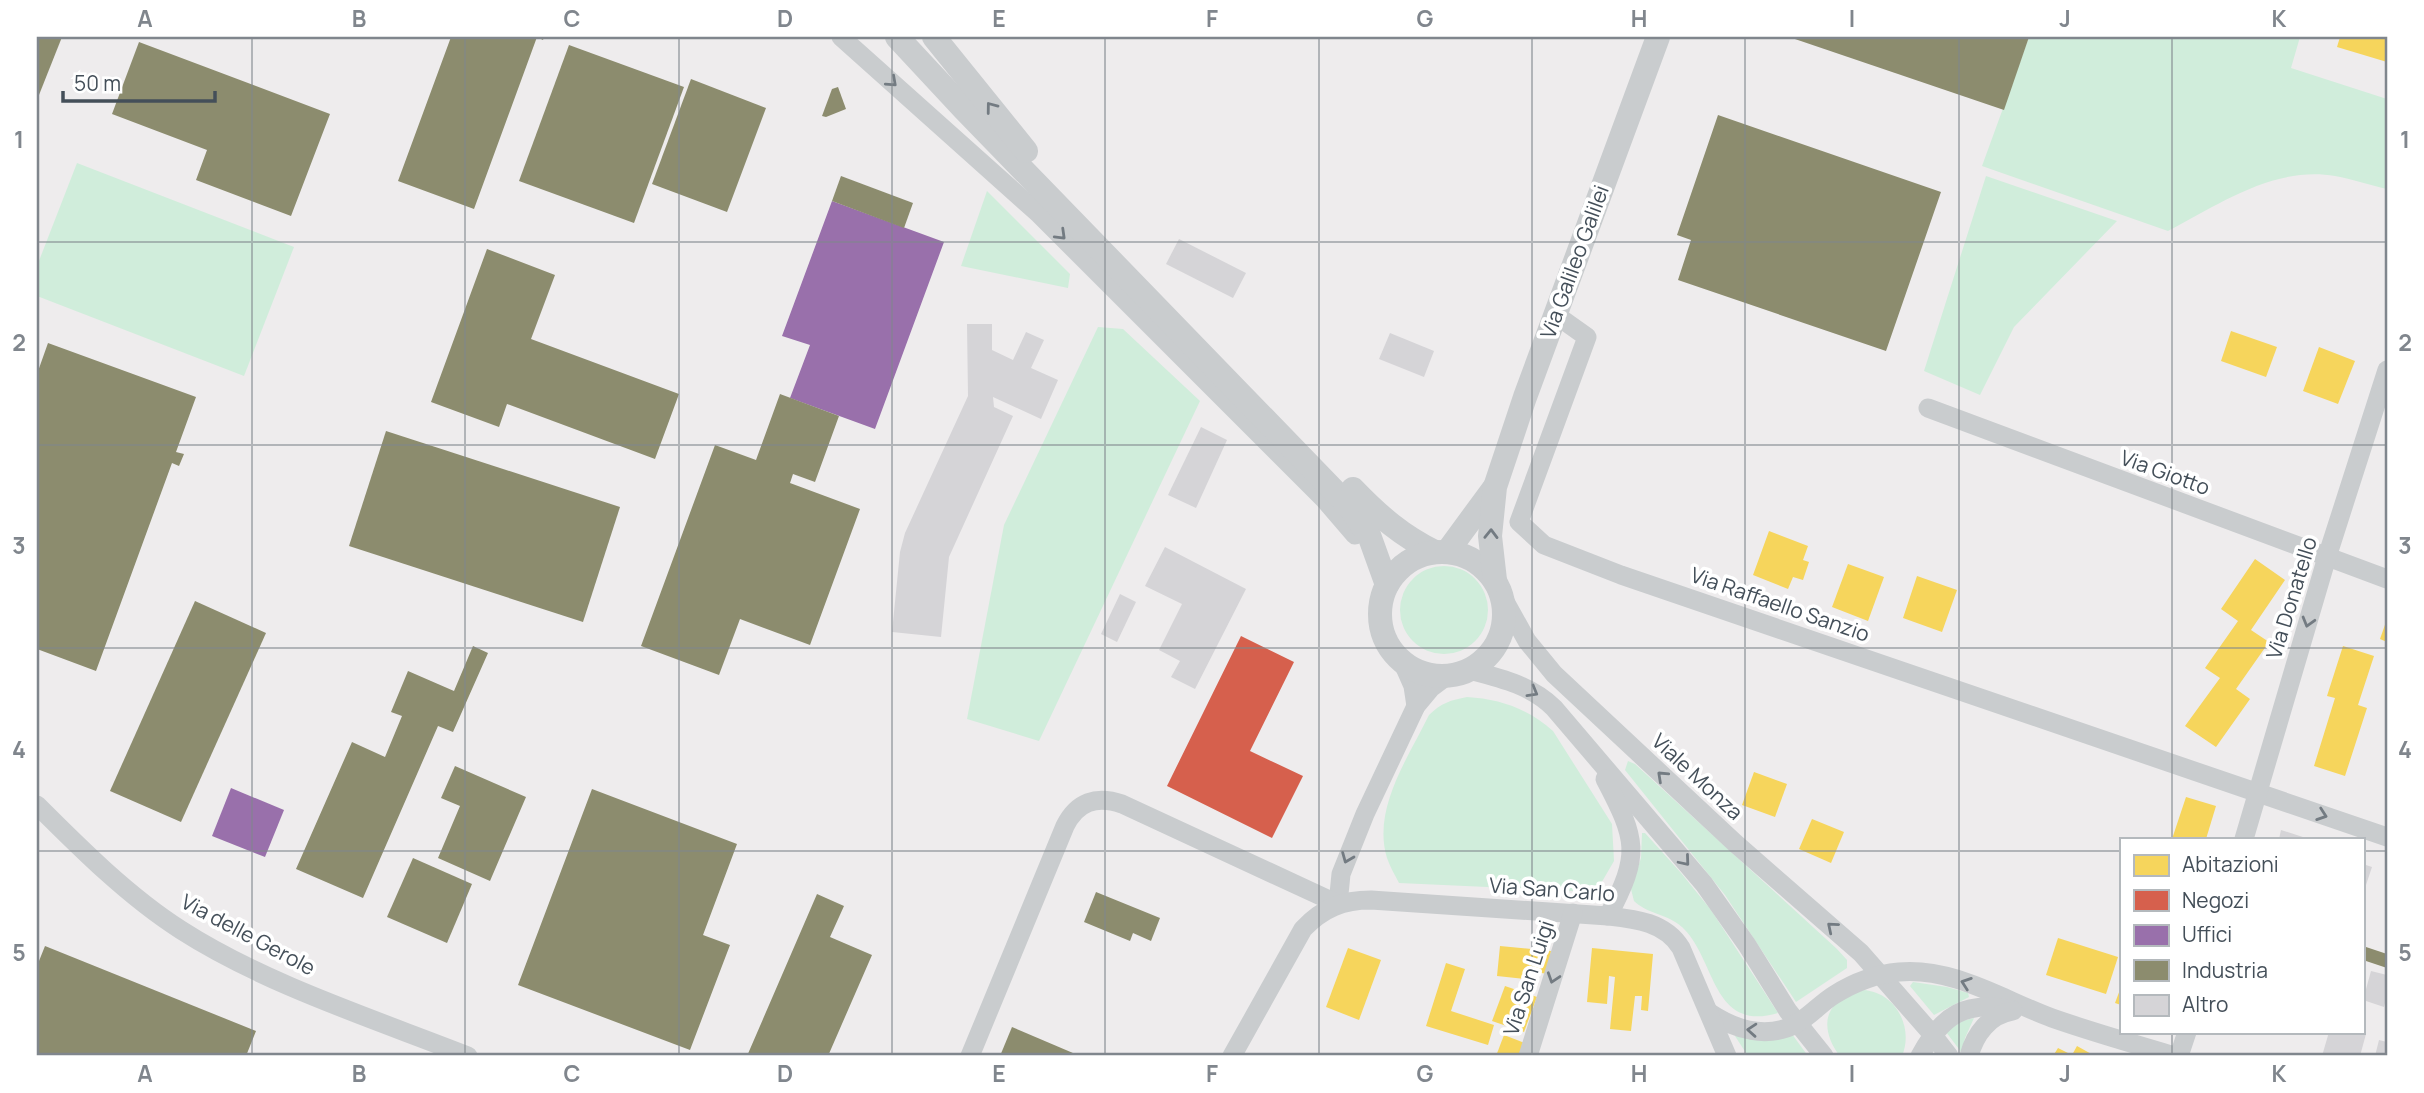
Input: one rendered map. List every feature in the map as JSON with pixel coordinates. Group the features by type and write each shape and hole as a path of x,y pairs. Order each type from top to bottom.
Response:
{"street":[{"path":"841,37 1039,214 1324,499 1355,535 1385,590"},
{"path":"897,37 1347,504 1367,531 1385,590"},
{"path":"934,37 1031,157 1376,513 1406,537 1441,552 1461,554 1474,560 1498,588 1504,616 1500,638 1487,657 1431,688 1416,706 1365,814 1341,874 1338,904"},
{"name":"Via Galileo Galilei","path":"1498,588 1490,536 1495,487 1658,37"},
{"name":"Via Raffaello Sanzio","path":"1556,315 1587,337 1519,522 1544,545 1621,575 2257,794"},
{"name":"Via Donatello","path":"2244,838 2387,370"},
{"name":"Via Giotto","path":"1927,408 2387,579"},
{"name":"Via Galileo Galilei","path":"1441,552 1495,487"},
{"path":"1441,552 1408,562 1396,571 1385,590 1380,611 1383,632 1392,651 1402,661 1426,674 1458,673 1511,681 1535,692 1548,702 1704,884 1797,1023 1824,1056"},
{"name":"Viale Monza","path":"1498,588 1527,641 1554,674 1735,843 1861,953 1949,1056"},
{"path":"1402,661 1413,686 1416,706"},
{"path":"1588,747 1620,808 1631,843 1629,872 1608,916"},
{"path":"2257,794 2387,838"},
{"path":"971,1056 1065,826 1075,809 1087,802 1105,799 1122,804 1338,904"},
{"name":"Via delle Gerole","path":"37,805 79,847 181,930 281,982 468,1056"},
{"name":"Via San Carlo","path":"1338,904 1371,900 1573,913 1641,921 1662,929 1674,938 1681,948 1727,1056"},
{"path":"1233,1056 1303,929 1320,914 1338,904"},
{"name":"Via San Luigi","path":"1528,1056 1573,913"},
{"path":"1710,1013 1731,1026 1749,1031 1781,1029 1797,1023 1836,994 1881,975 1911,972 1954,979 2052,1018 2177,1056 2186,1034"},
{"path":"1920,1056 1932,1034 1949,1019 1970,1009 1993,1007 2052,1018"},
{"path":"1969,1056 1976,1037 1989,1022 2004,1012 2014,1011"}],"green space":[{"path":"2029,37 2300,37 2291,68 2387,99 2387,189 2335,176 2312,174 2290,177 2269,182 2227,199 2168,231 1982,166"},
{"path":"77,163 294,247 244,376 37,296 37,266"},
{"path":"1986,176 2117,221 2014,327 1980,395 1924,371"},
{"path":"987,191 1070,274 1068,288 961,266"},
{"path":"1098,327 1123,329 1200,401 1039,741 967,719 1004,525"},
{"path":"1444,566 1461,570 1475,579 1484,593 1488,610 1484,627 1475,641 1461,650 1444,654 1427,650 1413,641 1404,627 1400,610 1404,593 1413,579 1427,570"},
{"path":"1467,697 1513,706 1553,731 1612,824 1614,861 1596,892 1399,883 1387,858 1384,840 1384,821 1394,784 1429,715 1446,703"},
{"path":"1628,761 1635,764 1837,949 1847,960 1847,968 1796,1002 1725,895 1625,770"},
{"path":"1642,833 1645,833 1681,873 1711,910 1778,1013 1756,1016 1740,1012 1727,1003 1693,940 1682,927 1634,901 1631,889 1641,858"},
{"path":"1913,982 1947,987 1968,993 1969,997 1934,1015 1910,986"},
{"path":"1863,990 1885,997 1899,1013 1906,1034 1902,1056 1840,1056 1836,1050 1829,1037 1829,1015 1837,1003"},
{"path":"1974,1018 1962,1053 1946,1032 1962,1021"},
{"path":"1789,1030 1808,1056 1748,1056 1735,1036"}],"building: Abitazioni":[{"path":"2340,37 2387,37 2387,62 2337,47"},
{"path":"2231,331 2277,347 2266,377 2221,361"},
{"path":"2319,347 2355,361 2338,404 2303,391"},
{"path":"1769,531 1808,546 1803,560 1809,562 1803,580 1793,577 1788,589 1753,575"},
{"path":"2255,559 2285,580 2251,630 2269,642 2236,689 2250,699 2216,747 2185,726 2220,678 2205,668 2238,621 2221,609"},
{"path":"1848,564 1884,577 1868,621 1832,607"},
{"path":"1917,576 1957,590 1942,632 1903,618"},
{"path":"2387,619 2387,642 2380,639"},
{"path":"2343,646 2374,656 2358,705 2367,708 2345,776 2314,766 2335,698 2327,696"},
{"path":"1754,772 1787,784 1775,817 1742,805"},
{"path":"2186,797 2216,806 2206,838 2172,838"},
{"path":"1812,819 1844,832 1831,863 1799,849"},
{"path":"2058,938 2118,957 2106,994 2046,975"},
{"path":"1500,946 1551,951 1549,974 1525,971 1525,979 1497,976"},
{"path":"1348,948 1381,960 1359,1020 1326,1007"},
{"path":"1592,948 1653,954 1648,1011 1641,1010 1642,996 1635,996 1631,1031 1610,1029 1615,977 1609,976 1607,1004 1587,1002"},
{"path":"1446,963 1465,969 1451,1011 1494,1025 1488,1045 1426,1026"},
{"path":"1505,986 1537,997 1524,1032 1492,1021"},
{"path":"2120,990 2120,1005 2115,1003"},
{"path":"1504,1035 1527,1044 1523,1056 1496,1056"},
{"path":"2077,1046 2095,1056 2053,1056 2058,1048 2072,1055"}],"building: Negozi":[{"path":"1241,636 1294,662 1250,751 1303,776 1272,838 1167,786"}],"building: Uffici":[{"path":"832,201 944,242 875,429 790,398 810,345 782,336"},
{"path":"231,788 284,810 265,857 212,836"}],"building: Industria":[{"path":"37,37 62,37 37,100"},
{"path":"451,37 537,37 474,209 398,181"},
{"path":"1789,37 2029,37 2004,110"},
{"path":"139,42 330,114 291,216 196,180 207,150 112,114"},
{"path":"569,45 684,87 634,223 519,181"},
{"path":"691,79 766,108 727,212 652,184"},
{"path":"838,87 846,109 822,116 832,89"},
{"path":"1718,115 1941,192 1886,351 1678,280 1691,240 1677,235"},
{"path":"841,176 913,203 904,228 832,201"},
{"path":"487,249 555,275 531,339 679,394 655,459 507,404 499,427 431,402"},
{"path":"48,343 196,397 176,452 184,454 179,466 172,463 96,671 37,649 37,374"},
{"path":"780,394 839,416 815,482 793,474 790,483 860,509 810,645 740,619 719,675 641,646 715,445 756,460"},
{"path":"386,431 620,507 583,622 349,546"},
{"path":"195,601 266,633 181,822 110,791"},
{"path":"473,646 488,653 453,732 438,726 363,898 296,869 352,742 385,757 402,716 391,712 408,671 454,691"},
{"path":"455,766 526,797 490,881 438,858 460,806 441,798"},
{"path":"592,789 737,844 703,935 730,945 690,1050 518,985"},
{"path":"413,858 472,884 447,943 387,917"},
{"path":"1096,892 1160,918 1151,941 1133,933 1130,941 1084,922"},
{"path":"817,894 844,906 830,937 872,955 828,1056 747,1056"},
{"path":"45,946 256,1031 246,1056 37,1056 37,966"},
{"path":"2364,946 2387,954 2387,968 2364,960"},
{"path":"1012,1027 1080,1056 1000,1056"}],"building: Altro":[{"path":"1179,239 1246,273 1233,298 1166,264"},
{"path":"967,324 992,324 992,350 1013,360 1026,332 1044,340 1031,368 1058,380 1041,419 993,397 994,407 1013,416 949,557 941,637 892,632 900,552 905,533 968,396"},
{"path":"1390,333 1434,351 1424,377 1379,359"},
{"path":"1201,427 1227,440 1196,508 1168,495"},
{"path":"1165,547 1246,589 1195,689 1171,677 1180,661 1159,650 1182,604 1145,586"},
{"path":"1120,594 1136,602 1117,642 1101,634"},
{"path":"2281,830 2306,838 2279,838"},
{"path":"2364,864 2372,867 2364,891"},
{"path":"2371,971 2387,975 2384,1007 2364,1000"},
{"path":"2328,1034 2366,1034 2360,1056 2322,1056"},
{"path":"2379,1040 2387,1042 2387,1056 2375,1056"}]}
